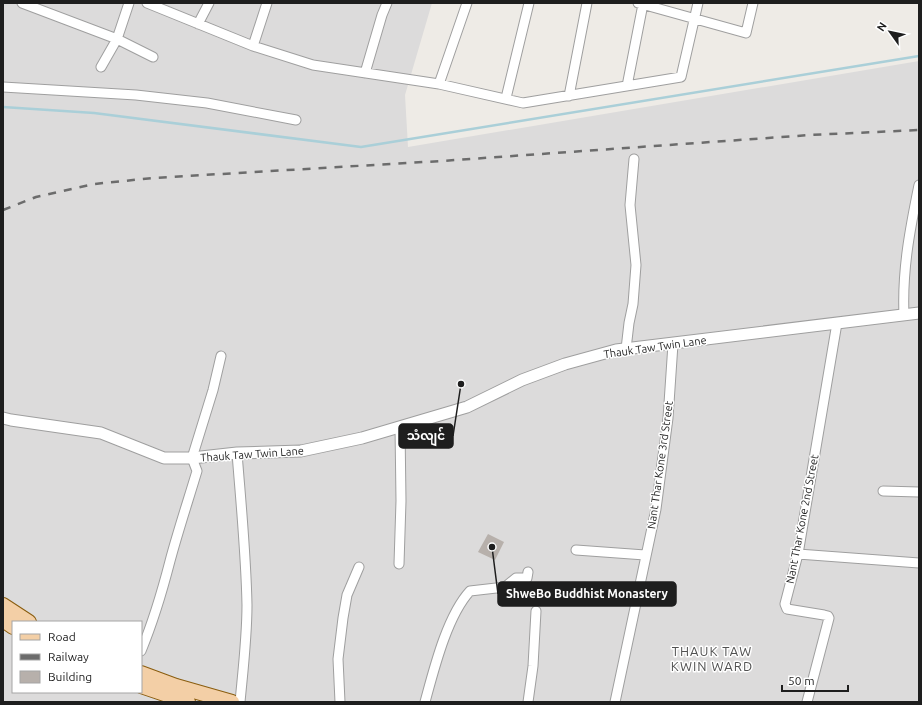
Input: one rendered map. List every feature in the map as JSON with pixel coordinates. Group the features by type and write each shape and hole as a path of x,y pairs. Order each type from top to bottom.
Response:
{"main road":[{"path":"3,605 27,621"},
{"path":"3,620 12,626"},
{"path":"142,673 176,686 232,702"},
{"path":"142,686 188,702"}],"street":[{"path":"22,3 117,40 153,57"},
{"path":"101,67 117,40 129,3"},
{"path":"198,24 209,3"},
{"path":"253,46 267,3"},
{"path":"365,73 387,3"},
{"path":"439,84 467,3"},
{"path":"506,98 528,3"},
{"path":"569,96 587,3"},
{"path":"627,86 640,3 746,33 753,3"},
{"path":"152,4 253,46 313,65 439,84 523,103 681,77 698,3"},
{"path":"3,87 136,95 206,103 296,120"},
{"path":"626,349 633,304 636,265 630,205 634,159"},
{"path":"904,315 903,294 906,251 919,186"},
{"name":"Thauk Taw Twin Lane","path":"3,418 19,422 101,434 164,458 192,458 237,453 301,451 362,438 467,408 522,380 565,364 616,350 919,313"},
{"name":"Nant Thar Kone 2nd Street","path":"807,702 829,618 828,616 824,615 787,609 785,604 798,554 837,323"},
{"name":"Nant Thar Kone 3rd Street","path":"615,702 645,555 656,509 668,418 673,344"},
{"path":"142,649 163,589 197,471 192,458 214,390 221,356"},
{"path":"399,564 401,501 400,427"},
{"path":"237,453 247,606 245,652 240,702"},
{"path":"883,491 919,492"},
{"path":"576,550 645,555"},
{"path":"798,554 919,564"},
{"path":"340,702 338,659 343,618 347,595 359,567"},
{"path":"426,702 436,663 463,599 470,591 505,587 516,578 527,578 528,572"},
{"path":"528,702 533,666 536,610"}],"shaded area":[{"path":"3,3 432,3 405,95 408,147 919,61 919,702 3,702"}],"building":[{"path":"488,534 504,542 495,560 478,552"}],"waterway":[{"path":"3,107 94,113 361,147 919,56"}],"railway":[{"path":"3,210 36,197 94,184 153,178 441,161 810,135 919,130"}],"place":[{"name":"သံလျင်","path":"461,384"},
{"name":"ShweBo Buddhist Monastery","path":"492,547"}],"district":[{"name":"THAUK TAW KWIN WARD","path":"712,658"}]}
